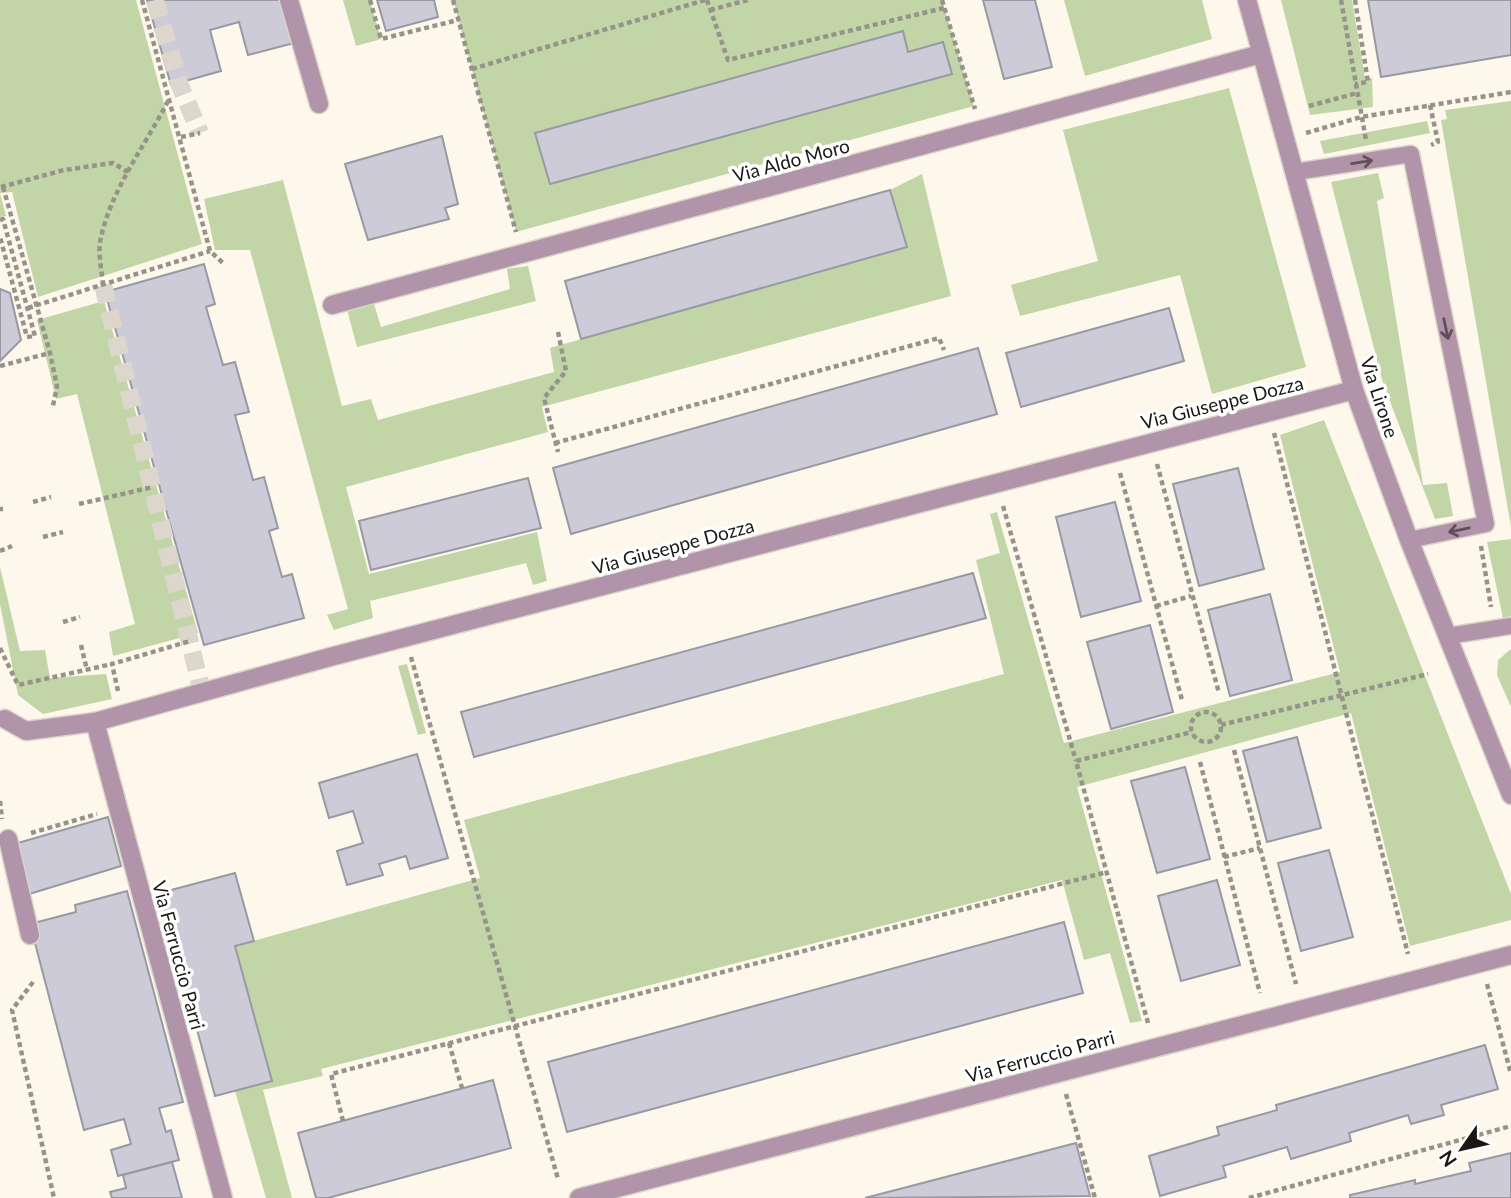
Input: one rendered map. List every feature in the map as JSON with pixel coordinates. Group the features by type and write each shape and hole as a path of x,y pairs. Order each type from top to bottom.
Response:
{"street":[{"path":"289,0 319,104"},
{"name":"Via Lirone","path":"1247,0 1354,390 1409,540 1511,794"},
{"name":"Via Aldo Moro","path":"332,305 1261,54"},
{"name":"Via Giuseppe Dozza","path":"5,719 26,731 95,722 330,657 1354,390"},
{"name":"Via Ferruccio Parri","path":"95,722 223,1198"},
{"path":"8,839 30,935"},
{"name":"Via Ferruccio Parri","path":"579,1198 1511,954"}],"lane":[{"path":"1295,172 1411,154 1486,524 1409,540"},
{"path":"1448,636 1503,627"}],"path":[{"path":"142,0 210,251 223,263"},
{"path":"370,0 381,39 458,20"},
{"path":"453,0 522,255"},
{"path":"472,69 706,0 728,60 944,8"},
{"path":"710,10 747,0"},
{"path":"942,0 981,130"},
{"path":"1341,0 1361,117"},
{"path":"1354,0 1368,82 1355,84"},
{"path":"1286,139 1361,117 1511,92"},
{"path":"1309,106 1357,93"},
{"path":"103,285 100,244 128,172 169,98"},
{"path":"1411,154 1437,142 1430,105"},
{"path":"180,137 200,133"},
{"path":"53,406 57,386 50,353 1,187 64,170 113,163 128,172"},
{"path":"0,220 3,219 35,336 27,337 17,312 0,237"},
{"path":"28,307 210,251"},
{"path":"558,332 566,371 544,398 558,452"},
{"path":"555,443 939,338 944,350"},
{"path":"0,366 50,353"},
{"path":"1274,433 1409,954"},
{"path":"1157,463 1219,693"},
{"path":"1119,472 1182,699"},
{"path":"79,504 153,487"},
{"path":"33,502 51,497"},
{"path":"1002,502 1147,1023"},
{"path":"1477,526 1503,627"},
{"path":"43,537 63,532"},
{"path":"0,551 12,546"},
{"path":"1156,606 1191,596"},
{"path":"64,622 80,617"},
{"path":"0,648 18,685 112,664 190,641"},
{"path":"81,645 87,670"},
{"path":"411,657 558,1179"},
{"path":"112,664 119,695"},
{"path":"1221,725 1429,674"},
{"path":"1203,713 1212,713 1221,725 1220,734 1213,741 1203,742 1192,732 1192,722 1203,713"},
{"path":"1076,761 1192,732"},
{"path":"1234,750 1296,984"},
{"path":"1200,762 1260,993"},
{"path":"8,839 100,813"},
{"path":"1224,857 1260,848"},
{"path":"343,1121 331,1074 1107,872"},
{"path":"1486,980 1511,1074"},
{"path":"33,982 12,1010 54,1198"},
{"path":"449,1044 462,1088"},
{"path":"1065,1091 1095,1198"},
{"path":"1249,1198 1511,1126"}],"green space":[{"path":"0,0 136,0 202,244 38,297 12,192 0,193"},
{"path":"343,0 370,0 381,39 356,46"},
{"path":"453,0 942,0 974,106 516,232"},
{"path":"1064,0 1202,0 1212,39 1085,76"},
{"path":"1281,0 1352,0 1365,78 1372,78 1373,107 1310,115"},
{"path":"1229,88 1306,367 1212,394 1180,275 1020,316 1011,285 1098,261 1063,130"},
{"path":"1511,101 1511,527 1441,120 1447,119 1445,110"},
{"path":"1427,121 1430,133 1324,154 1320,141"},
{"path":"1378,173 1384,198 1377,201 1423,485 1447,483 1453,516 1435,519 1383,383 1331,182"},
{"path":"922,174 951,296 542,407 548,432 346,487 369,574 537,532 547,581 533,585 526,563 370,601 373,618 334,630 327,615 348,609 250,250 215,250 204,199 283,180 342,406 371,399 378,420 554,372 550,348 906,247 890,190"},
{"path":"0,193 6,216 0,217"},
{"path":"528,266 536,301 357,347 347,310 374,304 381,327 510,289 507,269"},
{"path":"104,301 198,633 113,656 109,632 135,624 77,394 56,399 37,320"},
{"path":"1324,420 1511,894 1511,920 1410,946 1351,713 1077,787 1142,1021 1130,1023 1110,953 1084,960 1062,880 321,1069 323,1076 263,1090 292,1198 266,1198 235,1091 271,1080 235,946 480,878 464,820 1004,674 976,560 1000,553 990,514 997,512 1064,743 1340,672 1280,435"},
{"path":"1511,539 1511,616 1503,618 1487,542"},
{"path":"0,567 20,651 45,650 50,678 106,674 112,699 43,714 18,695 0,604"},
{"path":"1511,649 1511,707 1497,675 1498,660"},
{"path":"407,664 426,733 418,735 398,666"}],"building":[{"path":"147,0 282,0 294,43 248,55 239,22 210,30 221,71 171,85"},
{"path":"377,0 434,0 438,17 386,31"},
{"path":"983,0 1035,0 1052,67 1004,79"},
{"path":"1368,0 1511,0 1511,55 1381,77"},
{"path":"903,31 908,52 943,42 952,74 550,184 535,133"},
{"path":"442,136 458,204 445,208 449,219 368,240 345,164"},
{"path":"890,190 907,247 581,339 565,281"},
{"path":"204,264 215,304 206,307 223,365 235,362 249,412 235,415 253,480 264,477 278,528 269,531 282,577 292,574 304,618 204,645 105,292"},
{"path":"0,289 10,293 21,340 0,361"},
{"path":"1169,308 1184,361 1021,407 1006,353"},
{"path":"978,348 997,414 571,534 553,468"},
{"path":"1238,468 1264,569 1199,586 1173,484"},
{"path":"528,478 541,528 371,570 359,521"},
{"path":"1115,502 1141,601 1081,617 1056,517"},
{"path":"973,573 986,618 474,757 461,712"},
{"path":"1270,594 1292,680 1230,696 1208,610"},
{"path":"1150,625 1173,712 1111,729 1087,642"},
{"path":"1297,737 1321,828 1267,842 1243,751"},
{"path":"417,754 448,858 410,869 406,856 379,864 383,875 347,885 337,851 363,843 353,811 329,818 319,783"},
{"path":"1185,767 1210,859 1157,873 1131,781"},
{"path":"108,817 121,866 26,895 11,845"},
{"path":"1329,850 1353,937 1301,951 1278,863"},
{"path":"235,873 254,941 235,946 272,1081 215,1096 160,893"},
{"path":"1217,880 1240,965 1181,981 1158,896"},
{"path":"127,891 183,1102 159,1108 166,1132 171,1130 179,1160 118,1176 111,1150 131,1144 124,1119 84,1130 30,924 76,912 75,905"},
{"path":"1064,922 1083,993 567,1132 548,1062"},
{"path":"1485,1045 1498,1089 1441,1105 1444,1115 1411,1124 1408,1115 1349,1133 1351,1141 1291,1159 1287,1147 1223,1166 1226,1177 1160,1196 1149,1156 1219,1135 1217,1127 1277,1110 1276,1105"},
{"path":"493,1080 511,1148 328,1198 316,1198 298,1133"},
{"path":"1076,1143 1090,1196 865,1198"},
{"path":"1511,1153 1511,1198 1350,1198 1350,1195 1415,1180 1415,1184 1471,1171 1469,1163"},
{"path":"172,1162 182,1198 112,1198 110,1192 126,1188 123,1175"}],"tunnel":[{"path":"155,0 179,83 200,133"},
{"path":"103,285 202,692"}]}
